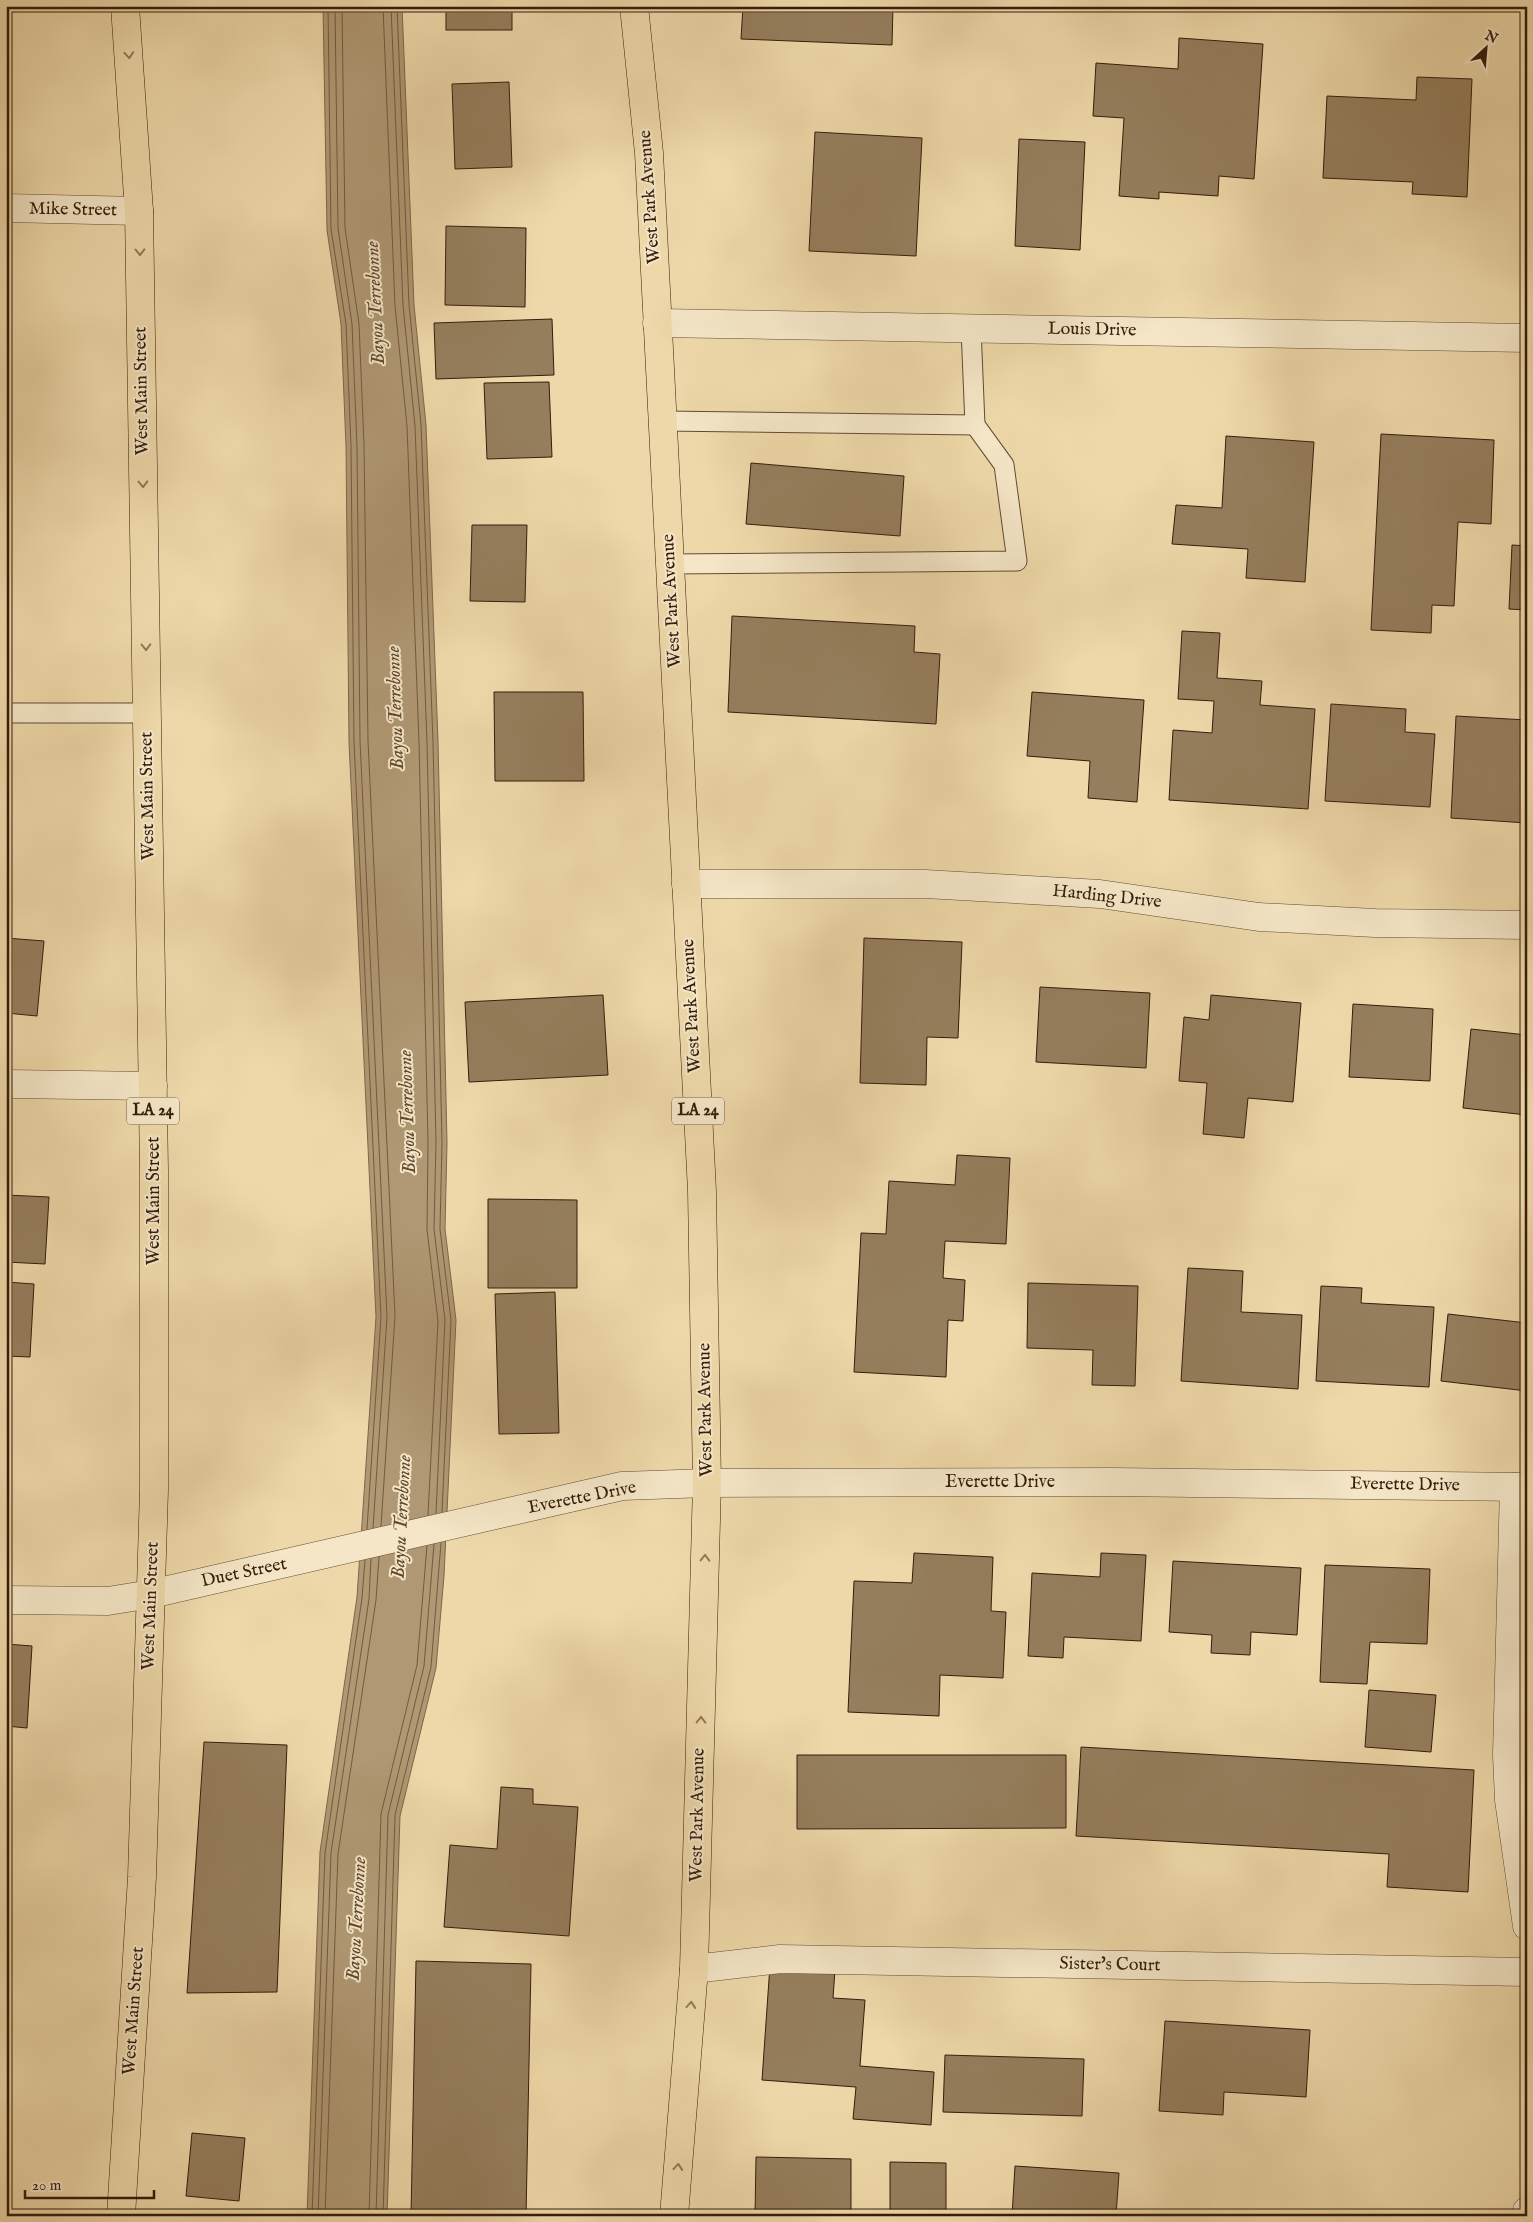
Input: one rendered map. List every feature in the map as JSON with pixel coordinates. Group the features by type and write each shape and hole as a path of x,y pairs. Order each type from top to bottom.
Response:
{"main road":[{"name":"West Main Street","path":"121,2216 142,1877 154,1490 153,1086 139,211 125,6"},
{"name":"West Park Avenue","path":"634,6 649,153 702,1191 707,1483 694,1969 674,2216"}],"street":[{"name":"Mike Street","path":"6,208 139,211"},
{"name":"Louis Drive","path":"657,323 1527,338"},
{"name":"Harding Drive","path":"686,884 925,884 1100,894 1259,917 1375,923 1527,925"},
{"path":"6,1084 153,1086"},
{"name":"Everette Drive","path":"478,1520 622,1486 707,1483 1113,1482 1520,1487"},
{"path":"1520,1487 1507,1755 1509,1800 1527,1926"},
{"name":"Duet Street","path":"6,1600 108,1601 151,1594 478,1520"},
{"name":"Sister's Court","path":"694,1969 780,1959 1527,1972"},
{"path":"1526,2216 1527,2211"}],"lane":[{"path":"670,564 1017,561 1004,465 975,425 971,328"},
{"path":"663,421 975,425"},
{"path":"6,713 147,713"}],"water":[{"name":"Bayou Terrebonne","path":"323,6 402,6 414,305 426,425 438,741 447,1143 445,1229 456,1320 444,1576 436,1668 400,1816 387,2216 307,2216 320,1852 357,1597 376,1317 349,742 346,446 341,324 327,230"}],"building":[{"path":"446,6 512,6 512,30 446,30"},
{"path":"743,6 893,6 892,45 741,39"},
{"path":"1179,38 1263,44 1254,179 1219,176 1218,196 1159,192 1159,199 1119,196 1124,118 1093,116 1096,63 1178,69"},
{"path":"1417,77 1472,79 1467,197 1412,194 1413,182 1323,178 1327,96 1416,100"},
{"path":"509,82 512,167 455,169 452,84"},
{"path":"815,132 922,138 916,256 809,251"},
{"path":"1019,139 1085,142 1080,250 1015,246"},
{"path":"446,226 526,228 525,307 445,305"},
{"path":"552,319 554,375 436,379 434,323"},
{"path":"549,382 552,457 487,459 484,383"},
{"path":"1381,434 1494,440 1491,524 1458,522 1454,606 1432,605 1431,633 1371,630"},
{"path":"1226,436 1314,442 1305,582 1246,578 1248,549 1172,544 1176,505 1222,508"},
{"path":"751,463 904,476 900,536 746,524"},
{"path":"472,525 527,525 525,602 470,601"},
{"path":"1512,545 1527,546 1527,610 1509,609"},
{"path":"732,616 915,626 914,652 940,654 936,724 728,712"},
{"path":"1182,631 1220,633 1217,678 1262,681 1260,705 1315,709 1308,809 1169,800 1173,730 1212,733 1214,701 1178,699"},
{"path":"494,692 583,692 584,781 495,781"},
{"path":"1032,692 1144,700 1137,802 1088,798 1090,761 1027,756"},
{"path":"1331,704 1406,709 1405,732 1435,734 1430,807 1325,801"},
{"path":"1456,716 1527,720 1527,823 1451,818"},
{"path":"6,938 44,941 37,1016 6,1013"},
{"path":"864,938 962,942 958,1038 927,1037 926,1085 860,1083"},
{"path":"1040,987 1150,993 1146,1068 1036,1062"},
{"path":"603,995 608,1075 469,1082 465,1002"},
{"path":"1211,995 1301,1003 1293,1102 1248,1098 1244,1138 1203,1134 1207,1083 1179,1081 1184,1017 1209,1020"},
{"path":"1353,1004 1433,1009 1430,1081 1349,1077"},
{"path":"1471,1029 1527,1035 1527,1115 1463,1108"},
{"path":"957,1155 1010,1158 1006,1244 945,1241 943,1278 965,1280 963,1321 948,1320 946,1377 854,1372 861,1233 886,1234 889,1181 955,1185"},
{"path":"6,1195 49,1197 45,1264 6,1262"},
{"path":"488,1199 577,1200 577,1288 488,1288"},
{"path":"1188,1268 1243,1271 1241,1312 1302,1315 1298,1389 1181,1381"},
{"path":"6,1282 34,1284 30,1357 6,1356"},
{"path":"1028,1283 1138,1286 1135,1386 1092,1385 1093,1350 1027,1348"},
{"path":"1321,1286 1362,1288 1361,1303 1434,1307 1429,1387 1316,1381"},
{"path":"555,1292 559,1433 499,1434 495,1294"},
{"path":"1448,1314 1527,1323 1527,1391 1441,1381"},
{"path":"914,1553 993,1557 991,1611 1006,1612 1003,1678 940,1675 939,1716 848,1712 854,1581 912,1583"},
{"path":"1101,1553 1146,1555 1141,1641 1064,1637 1063,1658 1028,1656 1032,1573 1100,1577"},
{"path":"1173,1561 1301,1568 1297,1635 1251,1632 1250,1655 1211,1653 1212,1635 1169,1632"},
{"path":"1325,1565 1430,1569 1427,1644 1370,1642 1367,1684 1320,1682"},
{"path":"6,1644 32,1646 27,1728 6,1726"},
{"path":"1369,1690 1436,1695 1431,1752 1365,1747"},
{"path":"204,1742 287,1745 277,1992 187,1993"},
{"path":"1081,1747 1474,1770 1468,1892 1387,1887 1389,1854 1076,1836"},
{"path":"797,1755 1066,1755 1066,1828 797,1829"},
{"path":"501,1787 533,1789 533,1804 578,1807 569,1936 444,1927 450,1845 497,1849"},
{"path":"416,1961 531,1964 526,2216 411,2216"},
{"path":"770,1965 835,1970 833,1998 865,2000 860,2066 934,2072 931,2125 853,2119 856,2087 762,2080"},
{"path":"1165,2021 1310,2030 1306,2097 1224,2092 1223,2115 1159,2111"},
{"path":"945,2055 1084,2059 1082,2116 943,2112"},
{"path":"192,2133 245,2138 239,2201 186,2196"},
{"path":"756,2157 851,2159 851,2216 755,2216"},
{"path":"890,2162 946,2163 946,2212 890,2211"},
{"path":"1015,2166 1119,2173 1116,2216 1012,2216"}]}
